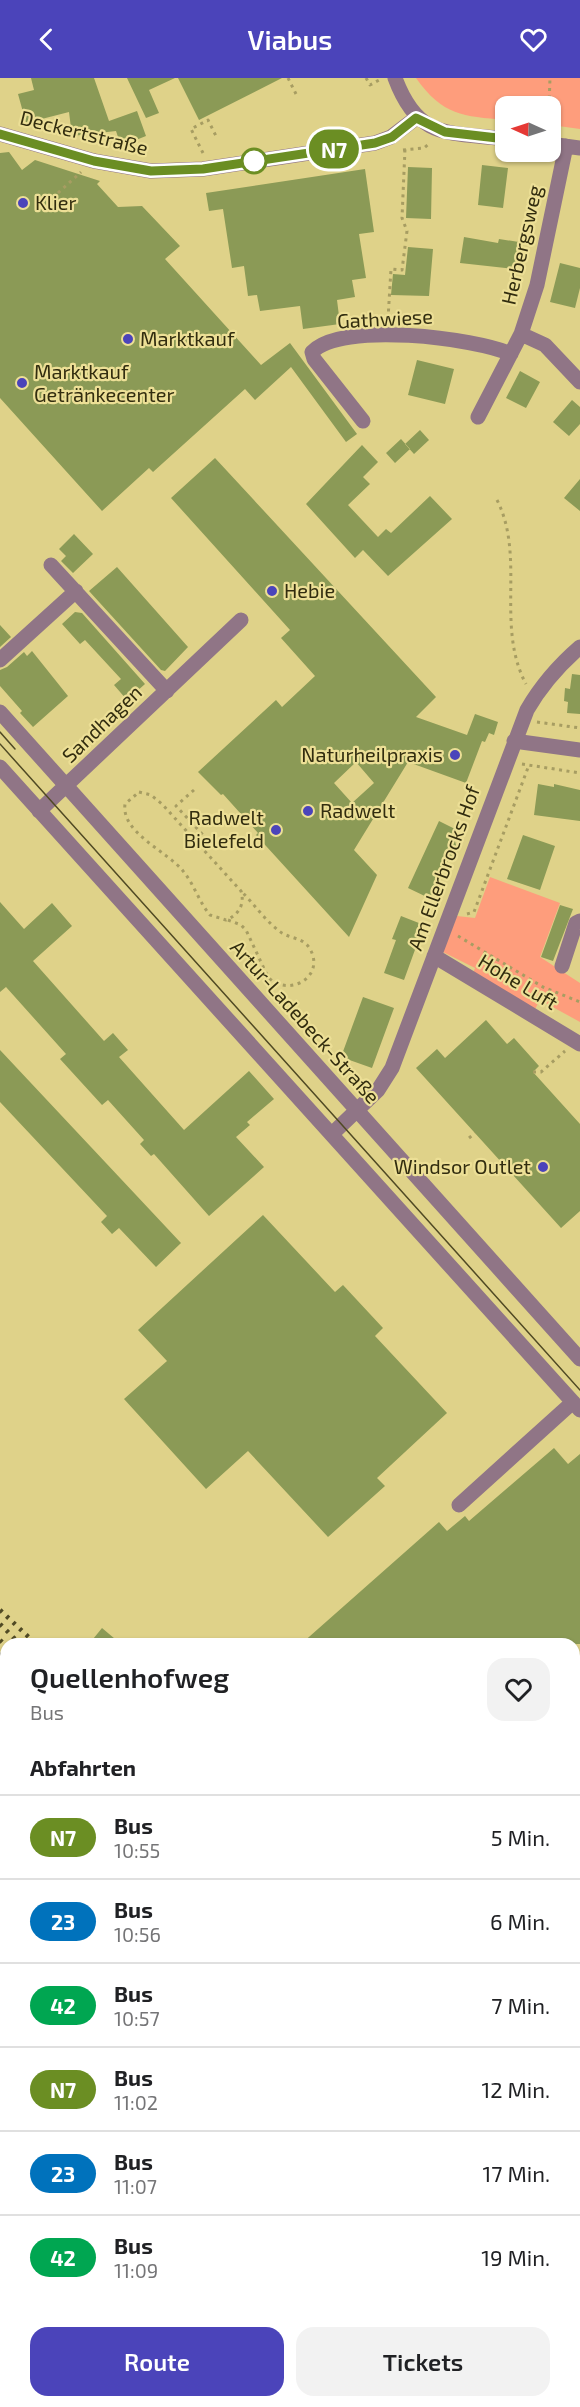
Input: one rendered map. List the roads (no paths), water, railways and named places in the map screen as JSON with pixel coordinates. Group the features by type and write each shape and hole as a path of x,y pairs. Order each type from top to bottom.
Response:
{"street":[{"path":"388,79 416,118 445,132 495,138"},
{"name":"Deckertstraße","path":"0,134 94,161 139,171 203,169 375,143 392,137 416,118"},
{"name":"Herbergsweg","path":"478,417 520,334 537,285 566,146"},
{"path":"520,334 545,345 580,382"},
{"name":"Gathwiese","path":"363,422 314,359 312,352 317,347 337,340 388,336 436,336 465,341 511,354"},
{"name":"Sandhagen","path":"51,565 167,691"},
{"path":"0,660 76,591"},
{"name":"Sandhagen","path":"39,811 241,620"},
{"name":"Am Ellerbrocks Hof","path":"332,1134 378,1090 392,1068 522,720 536,693 558,666 580,647"},
{"name":"Artur-Ladebeck-Straße","path":"0,712 580,1359"},
{"path":"514,741 580,750"},
{"path":"0,767 577,1406 459,1505"},
{"path":"562,966 576,924 580,921"},
{"name":"Hohe Luft","path":"434,956 580,1044"}],"tram line":[{"path":"0,732 15,749"},
{"path":"0,744 580,1390"}],"railway":[{"path":"0,1610 30,1638"},
{"path":"0,1624 14,1638"}],"place":[{"name":"Klier","path":"23,203"},
{"name":"Marktkauf","path":"128,339"},
{"name":"Marktkauf Getränkecenter","path":"22,383"},
{"name":"Hebie","path":"272,591"},
{"name":"Naturheilpraxis","path":"455,755"},
{"name":"Radwelt","path":"308,811"},
{"name":"Radwelt Bielefeld","path":"276,830"},
{"name":"Windsor Outlet","path":"543,1167"}]}
